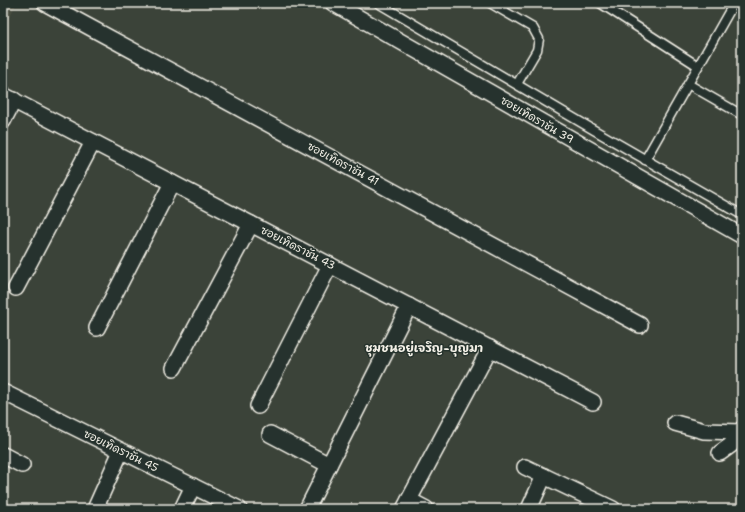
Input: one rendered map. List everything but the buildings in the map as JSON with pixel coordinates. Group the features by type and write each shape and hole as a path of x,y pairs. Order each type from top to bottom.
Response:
{"street":[{"name":"ซอยเทิดราชัน 41","path":"46,3 640,325"},
{"name":"ซอยเทิดราชัน 39","path":"333,3 742,236"},
{"path":"3,121 8,98"},
{"name":"ซอยเทิดราชัน 43","path":"8,98 593,402"},
{"path":"16,288 93,142"},
{"path":"97,328 172,183"},
{"path":"174,368 251,224"},
{"path":"258,406 330,265"},
{"path":"307,509 409,306"},
{"path":"426,509 407,505 490,348"},
{"name":"ซอยเทิดราชัน 45","path":"3,392 239,509"},
{"path":"675,423 704,431 741,430"},
{"path":"720,453 731,445 741,430"},
{"path":"270,434 329,465"},
{"path":"95,509 121,451"},
{"path":"3,455 22,465"},
{"path":"525,467 613,509"},
{"path":"529,509 544,476"},
{"path":"182,509 193,486"}],"lane":[{"path":"378,3 645,160 742,215"},
{"path":"490,3 533,28 540,39 537,50 517,84"},
{"path":"600,3 698,66"},
{"path":"645,160 734,3"},
{"path":"688,84 742,115"}],"shaded area":[{"path":"3,3 17,3 3,28"}],"district":[{"name":"ชุมชนอยู่เจริญ-บุญมา","path":"424,348"}]}
